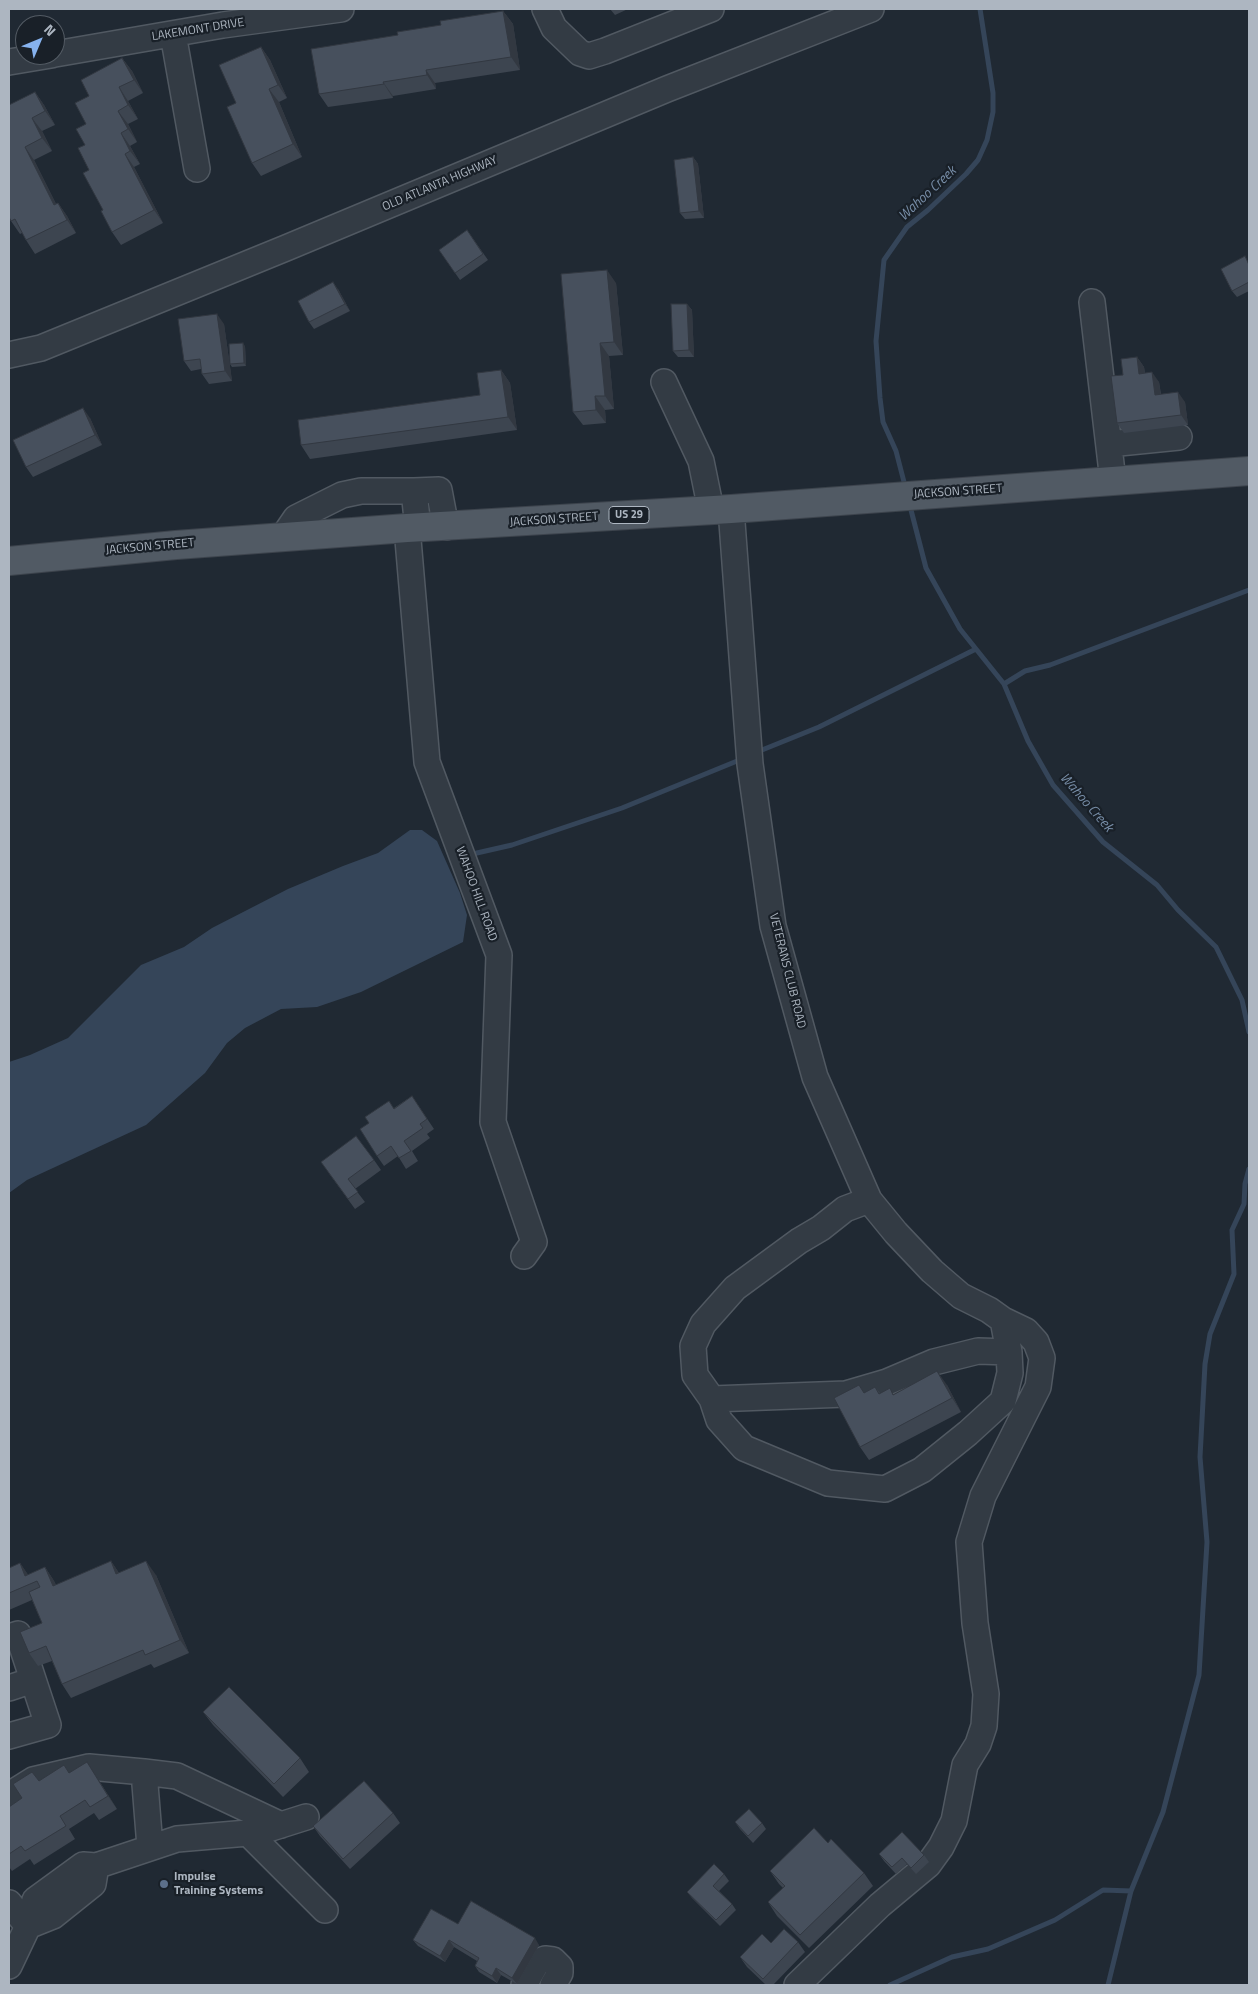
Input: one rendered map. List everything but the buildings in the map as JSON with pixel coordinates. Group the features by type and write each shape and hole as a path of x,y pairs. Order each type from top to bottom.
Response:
{"main road":[{"name":"JACKSON STREET","path":"9,561 283,537 721,509 1249,471"}],"street":[{"name":"LAKEMONT DRIVE","path":"65,52 342,9"},
{"path":"545,9 554,28 580,53 589,56 605,52 711,9"},
{"name":"OLD ATLANTA HIGHWAY","path":"11,350 41,348 667,89 871,9"},
{"path":"173,34 197,169"},
{"path":"1092,302 1114,481"},
{"name":"VETERANS CLUB ROAD","path":"664,382 721,509 750,764 773,926 815,1077 869,1200 896,1234 932,1271 960,1296 1026,1331 1036,1342 1042,1358 1038,1387 982,1496 969,1542 975,1623 986,1694 984,1726 978,1744 965,1765 954,1821 941,1847 928,1865 880,1905 798,1985"},
{"path":"1109,444 1180,437"},
{"path":"283,537 296,518 342,495 361,491 439,490 446,527"},
{"path":"412,528 414,491"},
{"name":"WAHOO HILL ROAD","path":"412,528 427,762 499,955 493,1122 534,1242 524,1256"},
{"path":"869,1200 845,1209 735,1288 703,1324 693,1346 695,1375 712,1399 719,1420 744,1448 828,1483 885,1489 922,1470 1003,1402 1010,1373 1009,1352 1003,1320"},
{"path":"712,1399 846,1394 887,1382 934,1362 978,1351 1009,1352"},
{"path":"9,1637 18,1634 48,1724 9,1736"},
{"path":"9,1688 33,1680"},
{"path":"9,1795 33,1780 89,1767 144,1772 176,1776 281,1825"},
{"path":"144,1772 150,1847"},
{"path":"9,1966 28,1926 54,1916 93,1884 96,1866 177,1839 248,1833 281,1825 306,1816"},
{"path":"248,1833 325,1910"},
{"path":"9,1904 28,1926"},
{"path":"524,1985 537,1962 545,1958 553,1960 560,1967 560,1973 553,1985"}],"water":[{"path":"410,830 422,830 437,841 460,893 467,915 463,942 361,992 317,1007 281,1009 245,1028 227,1043 205,1073 146,1125 27,1180 9,1193 9,1062 68,1038 141,965 184,947 212,928 288,889 378,853"}],"waterway":[{"name":"Wahoo Creek","path":"904,482 896,451 883,422 880,398 876,341 884,260 907,227 966,174 978,160 987,140 993,112 993,93 980,9"},
{"name":"Wahoo Creek","path":"911,510 926,568 960,629 1004,684 1028,741 1053,785 1103,842 1157,885 1178,910 1216,947 1242,1000 1249,1032"},
{"path":"1004,684 1025,671 1050,665 1249,590"},
{"path":"757,752 819,727 976,649"},
{"path":"468,855 512,845 622,808 742,759"},
{"path":"1108,1985 1131,1891 1163,1812 1199,1675 1207,1542 1200,1457 1205,1364 1210,1334 1234,1274 1232,1230 1244,1204 1245,1184 1249,1169"},
{"path":"890,1985 952,1957 988,1949 1055,1920 1103,1890 1131,1891"}],"place":[{"name":"Impulse Training Systems","path":"164,1884"}]}
